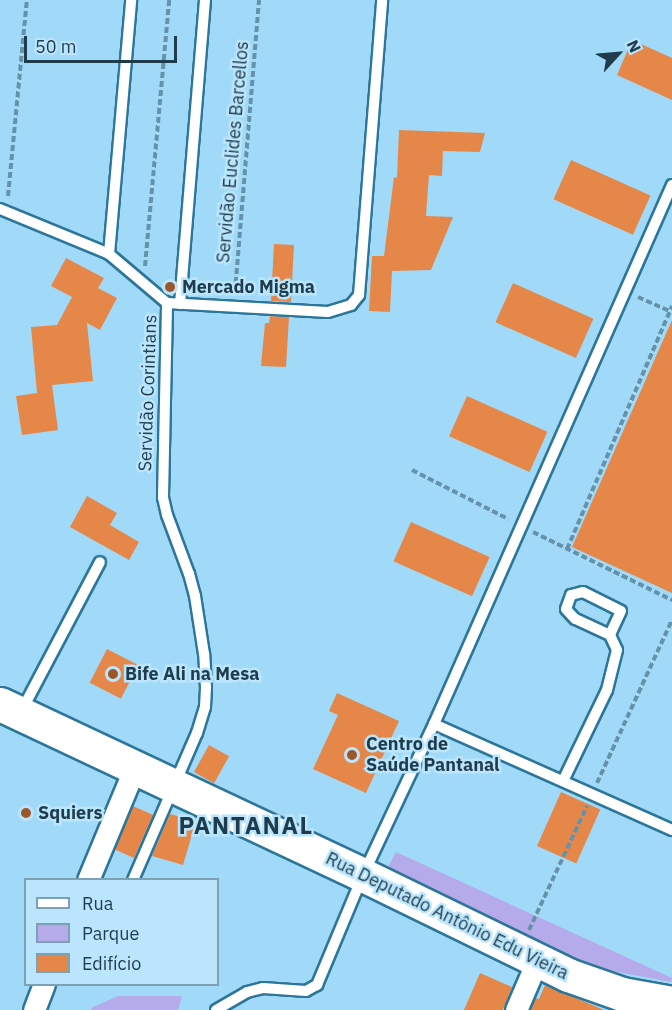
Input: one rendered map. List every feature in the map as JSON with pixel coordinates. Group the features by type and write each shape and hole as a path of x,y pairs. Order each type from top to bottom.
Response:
{"main road":[{"name":"Rua Deputado Antônio Edu Vieira","path":"10,709 363,874 537,961 591,985 654,1004"}],"street":[{"path":"88,878 135,767"},
{"path":"516,1010 537,961"},
{"path":"34,1010 43,986"}],"lane":[{"path":"109,254 131,0"},
{"path":"180,304 205,0"},
{"name":"Servidão Corintians","path":"133,878 205,707 204,654 195,596 163,497 167,303 339,310 351,305 359,295 382,0"},
{"path":"216,1010 247,992 263,988 306,991 317,985 363,874 434,724 672,185"},
{"path":"3,210 109,254 167,303"},
{"path":"10,709 100,562"},
{"path":"563,781 607,690 617,650 610,635 575,619 566,609 571,595 583,592 621,611 610,635"},
{"path":"434,724 672,830"}],"path":[{"path":"3,210 27,0"},
{"path":"144,282 169,0"},
{"name":"Servidão Euclides Barcellos","path":"233,307 259,0"},
{"path":"567,549 671,308 644,299"},
{"path":"412,470 672,600"}],"green space":[{"path":"396,852 672,978 671,982 581,965 388,867"},
{"path":"118,996 182,996 178,1010 92,1010 91,1008"}],"building":[{"path":"632,40 672,58 672,100 617,75"},
{"path":"399,130 485,133 480,152 443,151 442,176 429,175 426,216 453,217 431,270 392,271 390,312 369,311 372,256 384,256 394,177 397,178"},
{"path":"571,160 650,195 633,235 554,199"},
{"path":"274,244 294,245 291,302 271,301"},
{"path":"66,258 104,278 98,288 117,298 100,330 87,323 93,381 52,385 58,430 22,435 16,396 37,393 31,327 57,325 72,297 51,286"},
{"path":"513,283 593,319 576,358 496,322"},
{"path":"270,316 289,317 286,367 261,366 265,323 269,323"},
{"path":"672,320 672,593 572,547"},
{"path":"467,396 547,432 529,472 449,436"},
{"path":"87,496 117,513 110,525 139,542 129,560 70,527"},
{"path":"411,522 490,557 472,596 394,561"},
{"name":"Bife Ali na Mesa","path":"107,649 138,665 121,699 90,683"},
{"name":"Centro de Saúde Pantanal","path":"337,693 399,721 366,793 313,769 338,715 329,711"},
{"path":"209,745 229,756 214,783 194,772"},
{"path":"561,792 600,809 576,863 537,846"},
{"path":"133,806 153,815 134,858 114,849"},
{"path":"170,814 196,821 183,865 152,856"},
{"path":"480,973 512,987 503,1010 464,1010"},
{"path":"545,985 604,1010 530,1010 535,998 539,999"}],"place":[{"name":"Mercado Migma","path":"170,287"},
{"name":"Bife Ali na Mesa","path":"113,674"},
{"name":"Centro de Saúde Pantanal","path":"352,755"},
{"name":"Squiers","path":"26,813"}],"district":[{"name":"PANTANAL","path":"246,826"}]}
